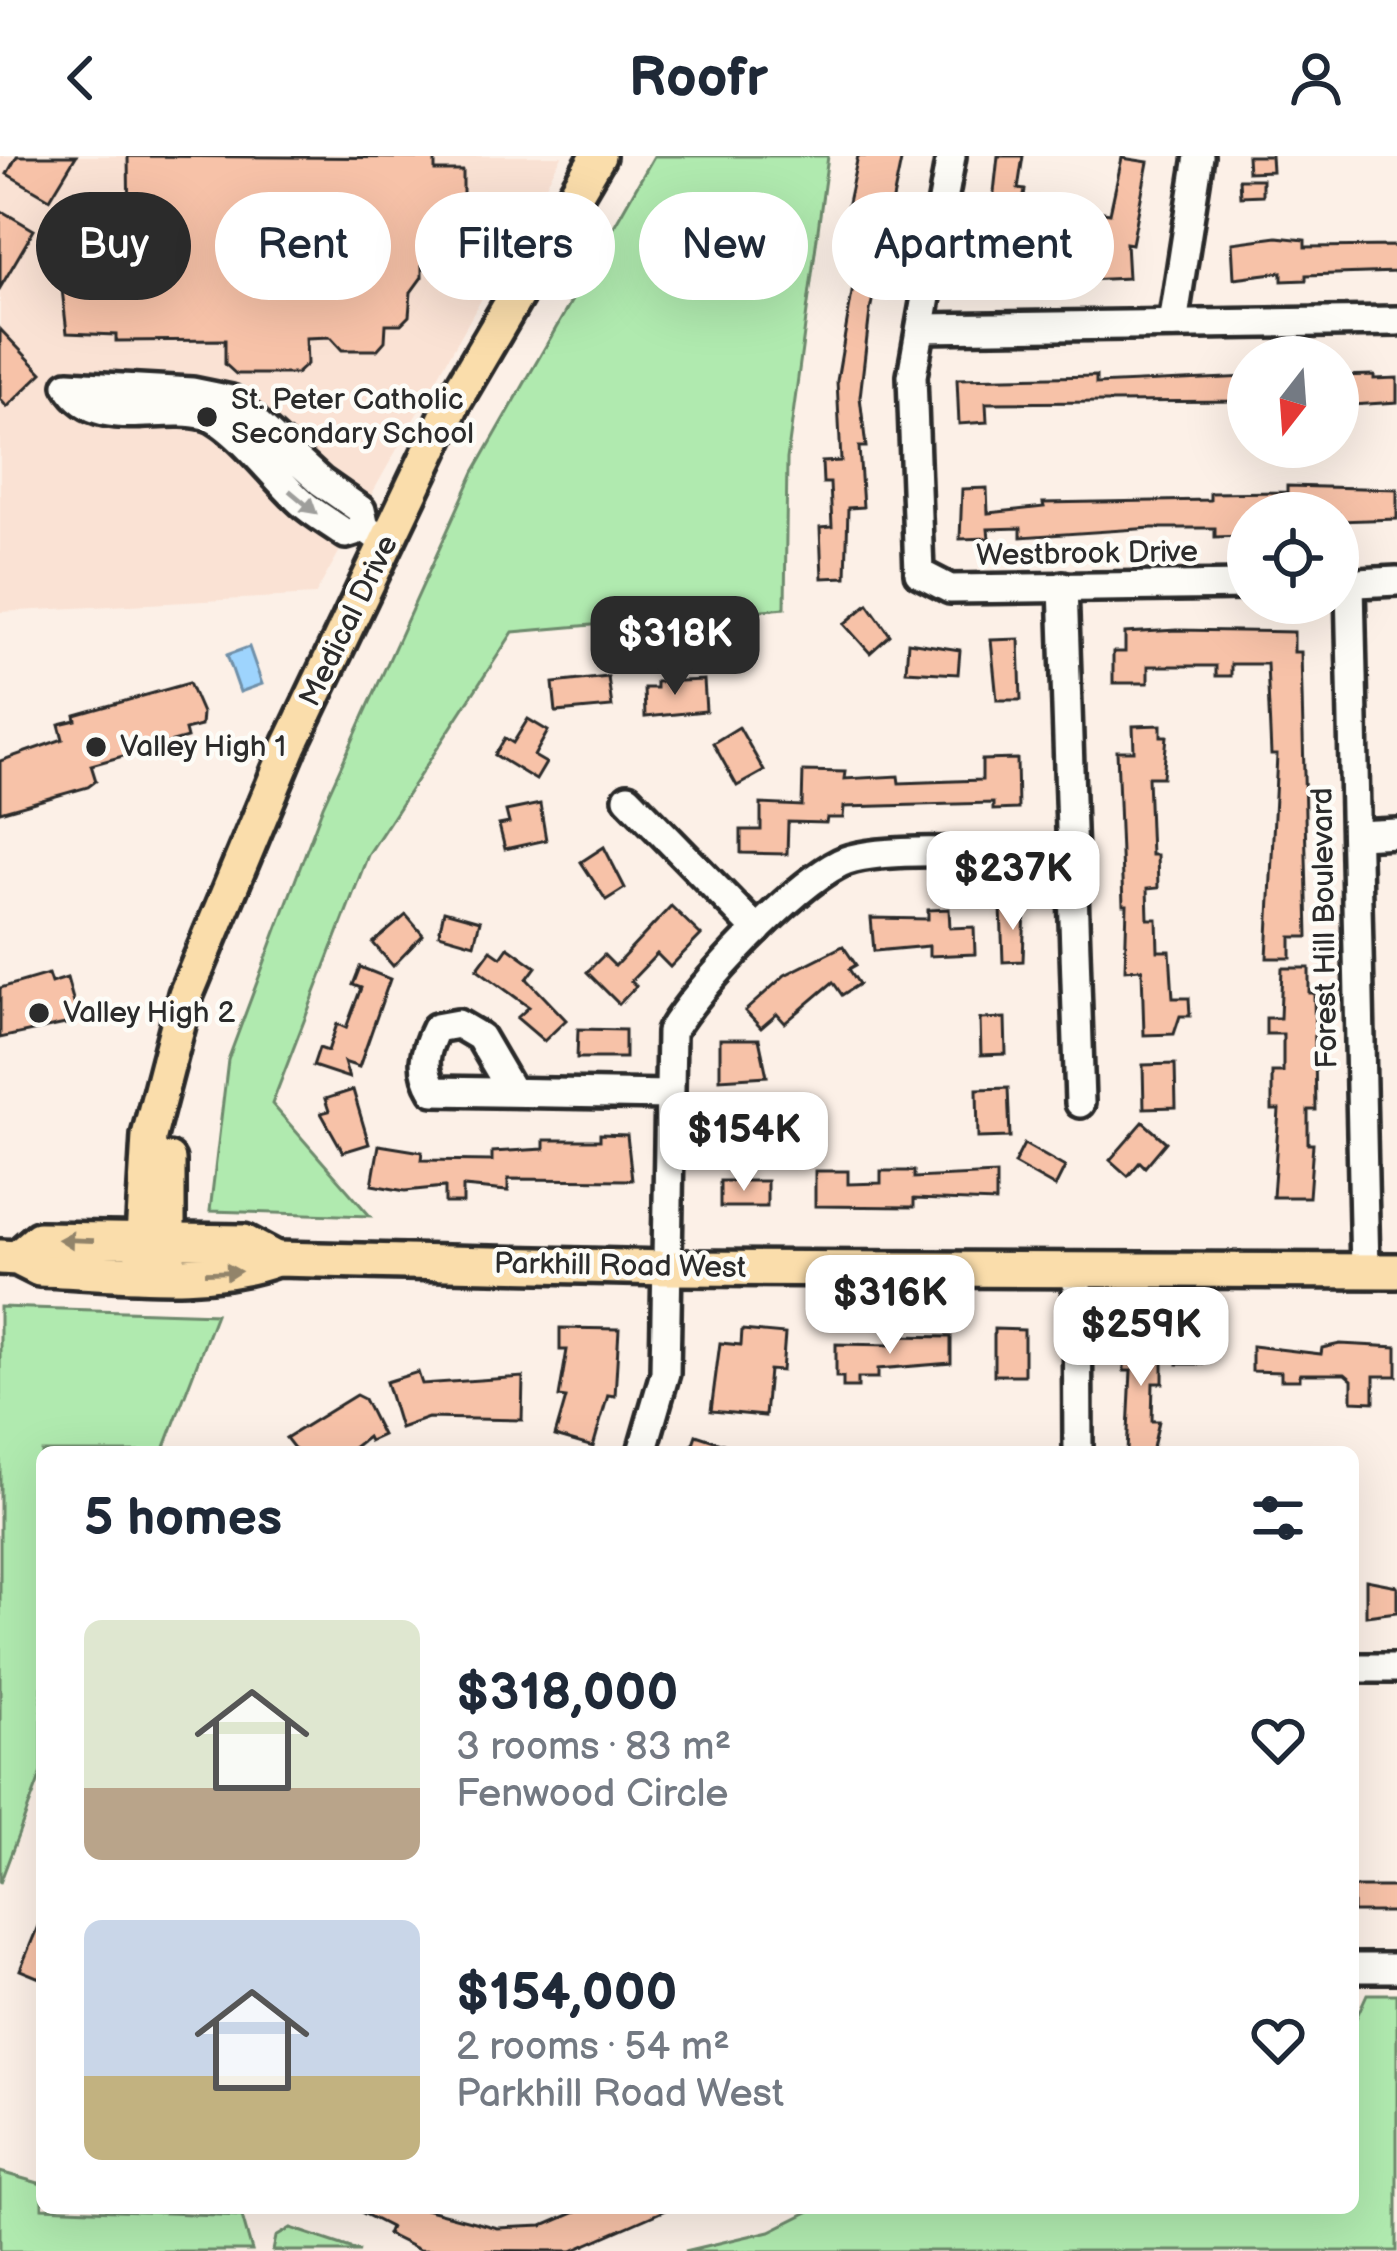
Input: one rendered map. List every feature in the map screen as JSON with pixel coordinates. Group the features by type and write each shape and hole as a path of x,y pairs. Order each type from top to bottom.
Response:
{"main road":[{"name":"Medical Drive","path":"154,1257 149,1136 159,1112 186,994 376,536 598,156"},
{"name":"Parkhill Road West","path":"8,1257 39,1239 239,1273 276,1259 668,1268 1381,1271"}],"street":[{"name":"Westbrook Drive","path":"951,156 912,376 919,573 950,589 1227,585"},
{"path":"1173,324 1199,156"},
{"path":"921,328 1397,321"},
{"path":"68,385 192,392 231,400 321,482 361,510 376,536 346,534 305,506 218,420 185,412 106,411 75,398 68,385"},
{"path":"1359,583 1397,581"},
{"path":"1063,586 1080,1103"},
{"name":"Forest Hill Boulevard","path":"1346,624 1381,1271"},
{"path":"628,798 757,930"},
{"path":"1357,835 1397,833"},
{"path":"644,1446 665,1373 671,1032 686,1005 757,930 841,862 891,855 1070,856"},
{"path":"511,1090 669,1095"},
{"path":"1077,1268 1078,1446"},
{"path":"1359,1668 1397,1668"},
{"path":"1359,1967 1397,1968"}],"shaded area":[{"name":"St. Peter Catholic Secondary School","path":"0,156 562,156 542,192 415,192 415,300 481,300 315,595 0,612"}],"green space":[{"path":"654,156 828,156 787,459 785,608 513,632 368,855 272,1104 370,1216 210,1211 228,1060 323,806 474,472 572,300 615,300 615,224"},
{"path":"0,1307 216,1314 165,1446 36,1446 36,1788 0,1883"},
{"path":"1367,1994 1397,1994 1397,2251 685,2251 770,2231 804,2214 1359,2214 1359,2012"},
{"path":"0,2172 36,2182 36,2214 242,2216 252,2251 0,2251"},
{"path":"291,2228 360,2251 273,2251 276,2237"}],"water":[{"path":"249,647 262,684 240,692 227,655"}],"building":[{"path":"17,156 76,156 54,192 38,192 7,174"},
{"path":"128,156 435,158 435,171 463,171 463,192 415,192 415,287 409,316 401,324 386,324 385,341 377,350 342,350 330,337 306,338 307,364 296,374 236,374 225,364 225,340 116,341 116,335 67,333 63,300 191,300 191,192 129,192"},
{"path":"858,156 902,156 895,192 850,192"},
{"path":"998,156 1023,156 1018,189 1025,192 994,192"},
{"path":"1247,156 1271,156 1272,171 1248,172"},
{"path":"1122,158 1148,162 1132,244 1126,243 1128,278 1114,279 1114,195"},
{"path":"1239,179 1262,179 1262,195 1240,196"},
{"path":"0,210 34,230 0,288"},
{"path":"1277,237 1305,240 1305,247 1397,246 1397,272 1306,275 1306,280 1282,281 1282,272 1234,278 1232,243"},
{"path":"851,300 872,300 860,397 866,447 859,447 863,507 848,508 846,577 822,578 820,528 832,527 830,483 823,483 822,462 841,461 837,381"},
{"path":"0,329 42,373 7,407 0,399"},
{"path":"1359,375 1397,378 1397,402 1359,405"},
{"path":"1096,376 1096,384 1227,378 1227,401 986,403 987,422 959,424 957,379"},
{"path":"1287,486 1397,489 1397,519 1359,520 1359,492 1287,492"},
{"path":"987,488 988,513 1044,507 1043,503 1210,500 1210,493 1227,493 1227,537 1215,537 1215,528 1152,528 1021,537 1021,528 988,529 989,538 960,539 962,489"},
{"path":"868,604 890,635 870,653 844,624"},
{"path":"1294,632 1294,652 1301,652 1308,937 1291,937 1291,958 1267,958 1277,755 1271,755 1267,664 1231,664 1231,676 1216,676 1216,666 1148,666 1148,683 1113,683 1113,652 1125,652 1125,633"},
{"path":"1019,639 1021,700 997,700 991,640"},
{"path":"908,642 960,650 958,674 906,671"},
{"path":"608,677 612,707 556,712 553,683"},
{"path":"704,680 706,711 645,717 644,688 656,688 656,682"},
{"name":"Valley High 1","path":"189,683 202,713 201,726 185,730 187,738 91,765 96,781 88,787 0,812 0,761 63,739 59,724 76,720 75,715"},
{"path":"528,719 548,731 534,756 546,763 536,780 495,755 505,738 513,743"},
{"path":"1161,725 1161,736 1167,736 1163,777 1148,777 1151,855 1157,855 1158,888 1147,889 1148,919 1157,919 1158,951 1170,951 1173,998 1189,998 1190,1016 1180,1016 1174,1034 1144,1035 1142,969 1125,970 1127,905 1123,905 1117,751 1134,751 1133,726"},
{"path":"739,727 764,771 737,786 713,743"},
{"path":"1017,759 1018,809 993,810 993,803 844,807 843,818 827,818 826,823 788,822 787,854 741,853 741,830 761,830 761,804 802,806 803,771 845,772 844,779 898,776 899,783 982,780 982,760"},
{"path":"540,804 546,840 505,849 499,825 509,823 506,811"},
{"path":"604,847 625,888 606,900 581,862"},
{"path":"671,906 701,935 670,967 657,954 631,981 636,986 619,1004 587,972 604,955 615,966"},
{"path":"1025,906 1023,961 1003,962 1001,907"},
{"path":"949,909 950,928 974,927 975,954 929,956 929,946 874,951 871,918 928,919 928,910"},
{"path":"444,911 480,921 474,944 439,934"},
{"path":"406,915 423,935 393,966 373,943"},
{"path":"843,946 856,965 849,969 859,984 842,995 833,982 785,1023 777,1014 761,1028 745,1011 785,975"},
{"path":"508,947 536,967 527,979 566,1020 544,1041 517,1018 529,1007 477,969 491,950 501,957"},
{"path":"360,967 390,979 359,1067 344,1062 349,1078 313,1066 319,1048 328,1051 337,1024 346,1028 361,988 353,985"},
{"path":"1282,968 1309,968 1309,993 1314,993 1316,1110 1308,1110 1308,1144 1313,1144 1309,1197 1273,1197 1279,1110 1272,1110 1272,1072 1283,1072 1283,1034 1266,1034 1266,1018 1280,1018"},
{"name":"Valley High 2","path":"48,974 51,983 67,978 79,1021 0,1038 0,988"},
{"path":"1005,1018 1006,1054 981,1055 980,1019"},
{"path":"578,1029 625,1030 625,1058 577,1058"},
{"path":"720,1039 759,1039 767,1076 720,1079"},
{"path":"1175,1064 1176,1107 1144,1108 1143,1065"},
{"path":"1008,1088 1010,1137 978,1138 977,1089"},
{"path":"353,1090 369,1144 343,1152 321,1113 329,1111 325,1099"},
{"path":"720,1107 758,1107 756,1152 720,1152"},
{"path":"1143,1122 1166,1142 1145,1167 1140,1162 1128,1176 1110,1160"},
{"path":"600,1134 627,1135 632,1180 508,1179 508,1191 463,1187 463,1203 445,1203 445,1187 405,1191 372,1185 379,1145 422,1152 421,1160 492,1161 492,1152 544,1149 544,1140 600,1140"},
{"path":"1024,1144 1065,1167 1055,1187 1014,1164"},
{"path":"815,1171 848,1171 848,1184 881,1183 881,1171 914,1171 914,1178 996,1174 996,1202 914,1199 914,1207 815,1206"},
{"path":"720,1181 767,1181 767,1207 720,1207"},
{"path":"1178,1327 1198,1327 1203,1334 1203,1364 1178,1364"},
{"path":"560,1328 619,1329 615,1396 608,1395 593,1446 555,1436 566,1398 559,1397 567,1350 560,1350"},
{"path":"1124,1328 1149,1328 1149,1361 1163,1361 1163,1383 1153,1383 1152,1421 1159,1421 1153,1446 1127,1446 1131,1371 1124,1371"},
{"path":"994,1329 1024,1330 1024,1375 994,1375"},
{"path":"742,1330 785,1334 782,1371 769,1370 765,1416 711,1411 720,1343 741,1345"},
{"path":"895,1336 951,1337 951,1363 878,1369 878,1378 858,1378 858,1387 843,1387 843,1377 836,1377 836,1344 894,1345"},
{"path":"1340,1344 1397,1347 1397,1376 1374,1376 1374,1402 1352,1401 1352,1380 1345,1374 1300,1374 1300,1380 1281,1380 1281,1372 1252,1371 1252,1346 1321,1354 1322,1348"},
{"path":"418,1372 422,1384 523,1377 522,1420 428,1418 400,1428 386,1382"},
{"path":"356,1395 364,1399 382,1435 369,1441 367,1437 356,1446 292,1446 286,1438"},
{"path":"696,1435 730,1446 692,1446"},
{"path":"1366,1580 1397,1586 1397,1612 1366,1616"},
{"path":"1359,1887 1397,1887 1397,1912 1359,1912"},
{"path":"36,1931 36,1977 20,1970"},
{"path":"365,2214 444,2214 497,2228 543,2226 571,2214 656,2214 572,2251 419,2250 387,2234 390,2227"}],"place":[{"name":"St. Peter Catholic Secondary School","path":"207,417"},
{"name":"Valley High 1","path":"96,747"},
{"name":"Valley High 2","path":"39,1013"}]}
